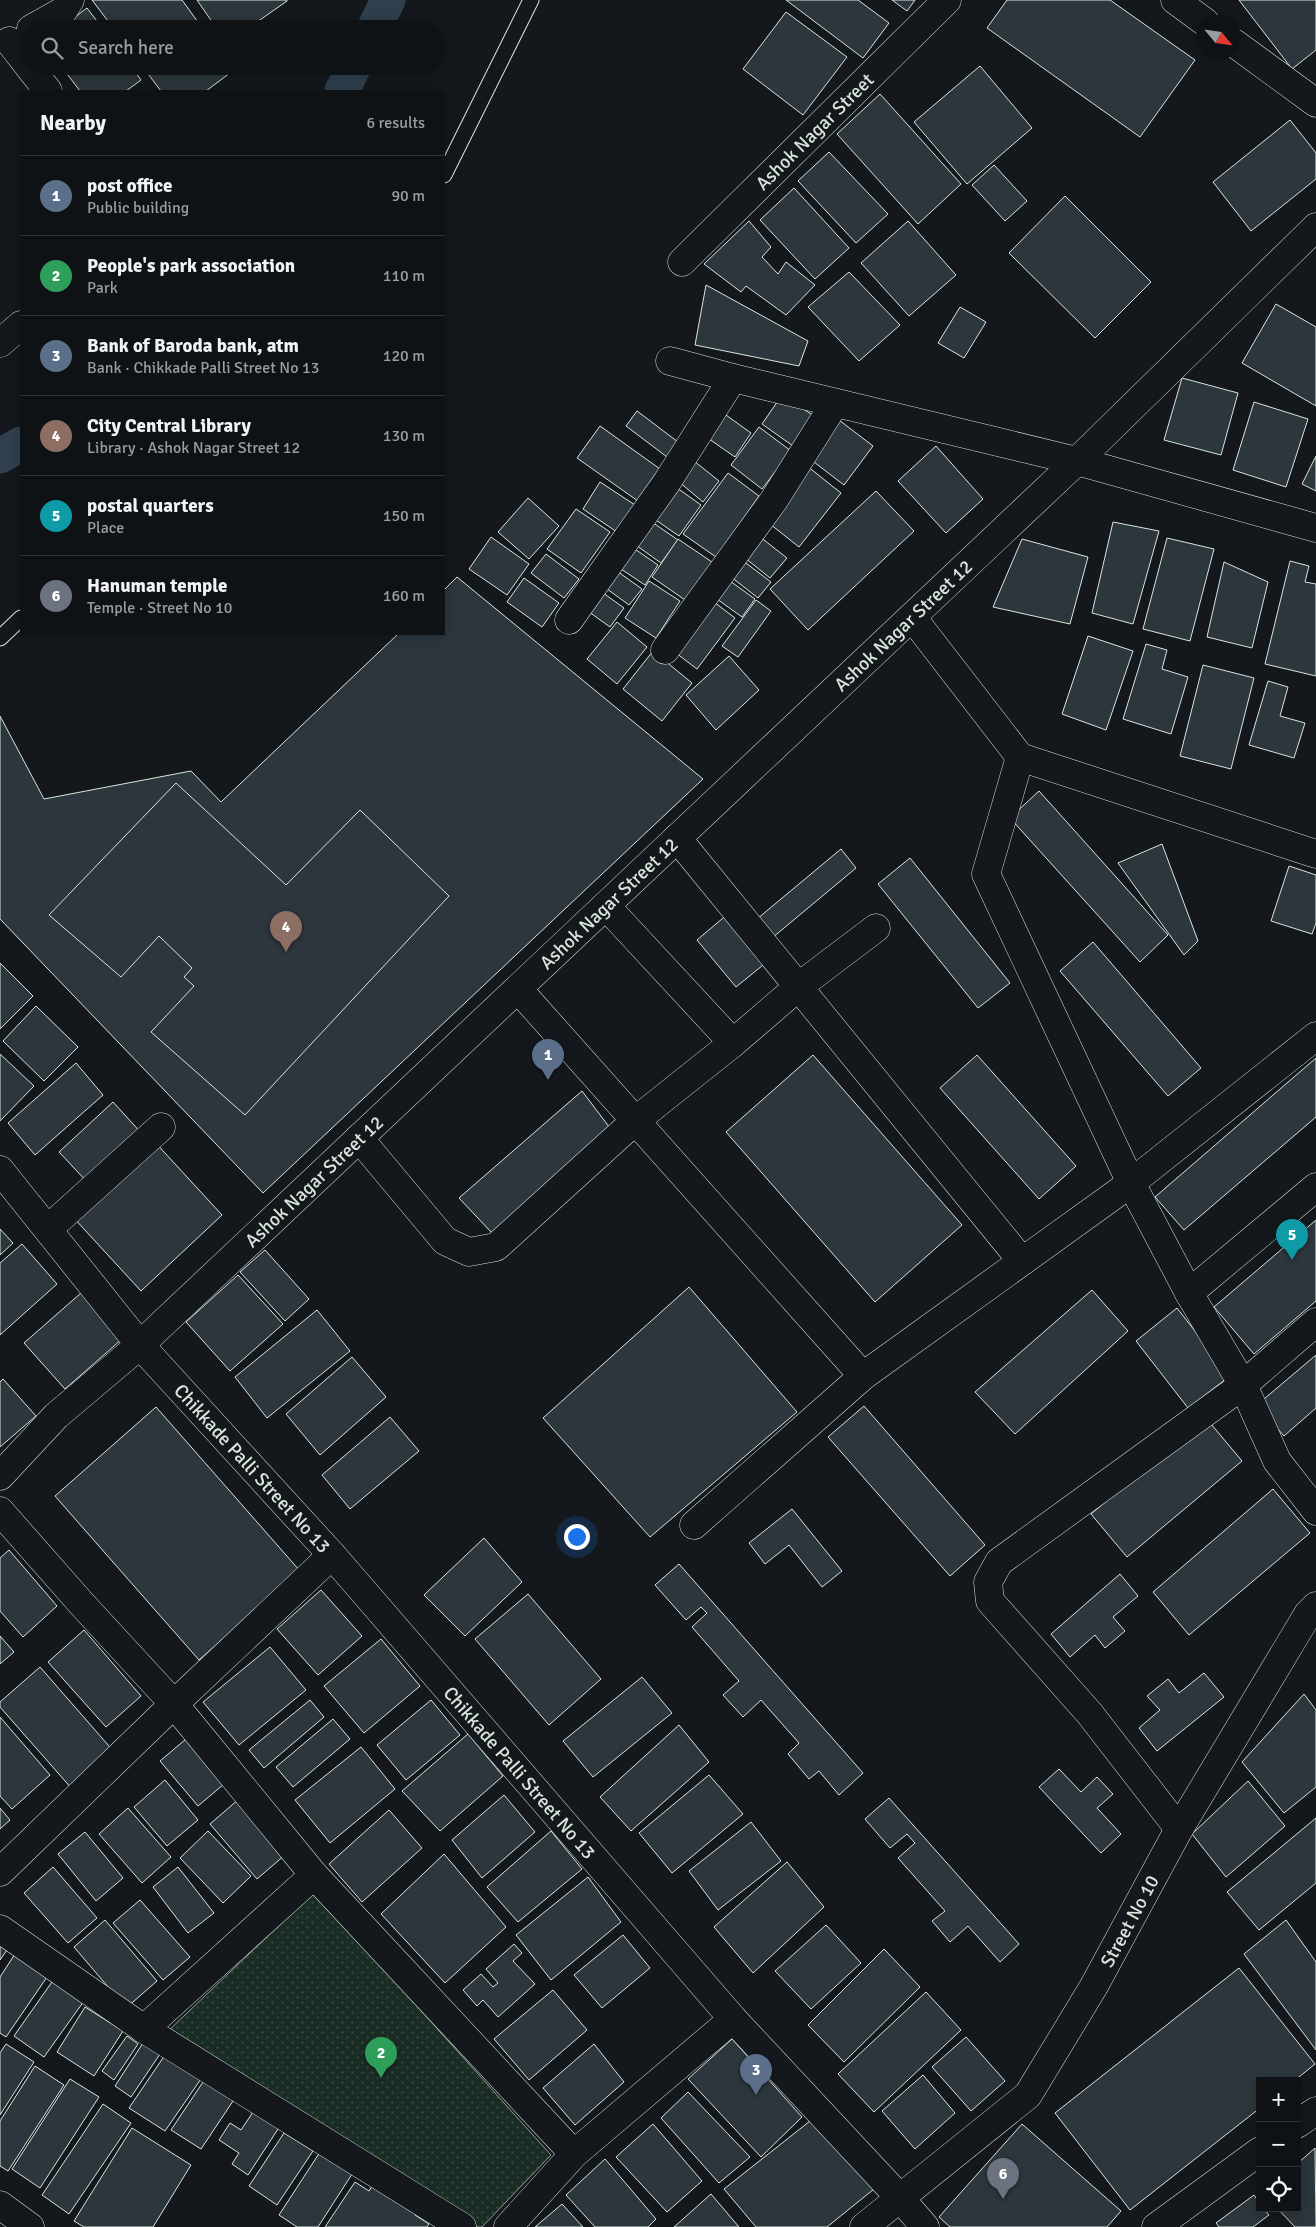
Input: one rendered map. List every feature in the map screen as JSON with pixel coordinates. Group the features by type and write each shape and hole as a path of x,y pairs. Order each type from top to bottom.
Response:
{"street":[{"path":"46,20 63,11 70,0"},
{"name":"Ashok Nagar Street","path":"682,262 947,0"},
{"path":"1179,1 1196,15"},
{"path":"1241,48 1316,104"},
{"path":"39,75 47,90"},
{"name":"Ashok Nagar Street 12","path":"0,1476 56,1416 140,1345 1077,461 1316,227"},
{"path":"0,343 20,326"},
{"path":"670,361 1077,461 1316,528"},
{"path":"569,620 667,482 734,378"},
{"path":"665,650 774,500 835,403"},
{"path":"912,617 1020,757 1316,854"},
{"path":"1020,757 986,874 1131,1183 1189,1293 1243,1385 1277,1461 1311,1494"},
{"path":"677,838 1022,1261"},
{"path":"606,906 733,1043"},
{"path":"360,1138 445,1241 469,1252 496,1247 635,1121 733,1043 798,987 876,928"},
{"path":"518,989 863,1376"},
{"path":"694,1525 863,1376 1131,1183 1316,1036"},
{"path":"48,1229 161,1127"},
{"name":"Chikkade Palli Street No 13","path":"0,1170 140,1345 332,1556 733,2019 925,2227"},
{"path":"1189,1293 1316,1187"},
{"path":"1179,1829 1090,1714 990,1601 988,1582 999,1562 1243,1385 1316,1322"},
{"path":"0,1510 81,1603 174,1704 314,1875 574,2154"},
{"path":"0,1872 174,1704 332,1556"},
{"name":"Street No 10","path":"864,2227 1028,2096 1094,1986 1179,1829 1313,1615"},
{"path":"144,2029 314,1875"},
{"path":"0,1929 144,2029 462,2227"},
{"path":"508,2227 574,2154 733,2019"},
{"path":"1300,2122 1316,2111"},
{"path":"1156,2227 1256,2154"},
{"path":"0,2205 30,2227"}],"lane":[{"path":"445,173 531,0"},
{"path":"0,638 20,619"}],"green space":[{"path":"314,1892 551,2155 482,2227 471,2227 165,2034"}],"building":[{"path":"92,0 182,0 196,20 107,20"},
{"path":"197,0 287,0 260,20 211,20"},
{"path":"786,0 858,0 889,23 863,58"},
{"path":"892,0 915,0 907,11"},
{"path":"1007,0 1110,0 1195,60 1140,137 987,28"},
{"path":"1239,0 1316,0 1316,50 1292,69"},
{"path":"87,8 96,20 71,20"},
{"path":"786,12 847,57 803,115 743,69"},
{"path":"980,66 1032,128 967,184 914,122"},
{"path":"68,75 137,75 141,80 127,90 79,90"},
{"path":"149,75 227,75 207,90 160,90"},
{"path":"880,94 961,184 918,224 837,134"},
{"path":"1290,120 1316,153 1316,179 1251,231 1213,182"},
{"path":"829,152 888,214 856,243 798,181"},
{"path":"994,165 1027,201 1005,221 972,185"},
{"path":"794,188 849,248 815,279 760,220"},
{"path":"1065,196 1151,282 1095,338 1009,253"},
{"path":"749,221 771,247 762,257 778,274 786,262 815,285 786,315 746,286 741,292 704,264"},
{"path":"908,221 956,275 909,316 861,263"},
{"path":"849,272 900,325 859,361 808,307"},
{"path":"706,285 808,341 799,366 695,345"},
{"path":"1276,304 1316,327 1316,406 1242,363"},
{"path":"960,307 986,322 964,358 938,343"},
{"path":"1182,378 1238,393 1221,455 1164,440"},
{"path":"782,395 814,416 793,446 762,424"},
{"path":"1254,402 1308,419 1286,487 1233,470"},
{"path":"719,410 751,433 735,457 702,434"},
{"path":"637,411 682,445 671,460 626,426"},
{"path":"839,420 873,446 844,485 810,459"},
{"path":"600,426 660,469 638,501 577,458"},
{"path":"759,427 791,451 762,489 731,465"},
{"path":"936,446 983,499 946,533 898,481"},
{"path":"1316,456 1316,491 1302,484"},
{"path":"694,461 719,481 703,502 678,481"},
{"path":"807,466 841,493 799,547 765,520"},
{"path":"728,473 759,496 716,557 683,534"},
{"path":"600,482 635,505 617,532 583,509"},
{"path":"673,485 701,505 679,536 650,516"},
{"path":"876,491 914,531 808,630 770,589"},
{"path":"528,498 559,526 529,559 498,532"},
{"path":"576,509 610,532 581,573 547,549"},
{"path":"649,520 678,540 661,563 633,543"},
{"path":"1113,522 1159,531 1133,624 1092,613"},
{"path":"755,533 787,558 770,578 739,553"},
{"path":"491,537 529,564 507,595 469,569"},
{"path":"1167,538 1214,549 1190,641 1143,629"},
{"path":"678,539 712,562 685,600 652,577"},
{"path":"1022,539 1088,557 1070,624 993,607"},
{"path":"629,545 658,565 645,585 615,565"},
{"path":"546,554 579,579 564,598 531,573"},
{"path":"738,557 771,582 758,598 726,573"},
{"path":"1290,561 1309,566 1305,582 1316,584 1316,676 1265,664"},
{"path":"1224,562 1268,582 1252,648 1207,637"},
{"path":"614,569 642,589 629,605 603,586"},
{"path":"723,576 755,599 742,617 710,594"},
{"path":"457,577 703,779 263,1193 0,919 0,716 44,799 191,771 221,802 397,635 445,635 445,589"},
{"path":"524,578 559,603 542,627 507,602"},
{"path":"649,581 680,601 656,638 625,618"},
{"path":"599,590 624,608 610,627 585,609"},
{"path":"710,599 735,618 697,669 672,650"},
{"path":"756,600 771,611 738,657 722,646"},
{"path":"617,622 647,647 617,684 587,659"},
{"path":"1088,636 1133,651 1106,730 1062,714"},
{"path":"1146,644 1167,650 1162,669 1188,677 1171,734 1123,719"},
{"path":"653,651 692,683 662,721 623,689"},
{"path":"729,656 759,690 716,730 686,695"},
{"path":"1203,665 1254,678 1231,769 1180,756"},
{"path":"1268,681 1288,687 1280,716 1305,723 1294,758 1249,745"},
{"path":"176,783 286,885 360,810 449,896 245,1115 151,1032 194,986 184,977 192,968 159,936 121,977 49,915"},
{"path":"1039,791 1168,935 1140,962 1010,818"},
{"path":"1162,844 1198,941 1184,955 1118,863"},
{"path":"841,849 856,868 772,938 757,919"},
{"path":"910,858 1010,983 978,1008 878,884"},
{"path":"1289,866 1316,875 1316,923 1312,934 1271,921"},
{"path":"729,913 768,961 736,987 697,940"},
{"path":"1093,942 1201,1068 1168,1096 1060,971"},
{"path":"0,963 33,996 0,1029"},
{"path":"36,1006 78,1047 44,1081 3,1041"},
{"path":"0,1054 34,1086 0,1121"},
{"path":"813,1055 962,1225 875,1302 726,1132"},
{"path":"977,1055 1076,1166 1039,1199 940,1088"},
{"path":"1316,1058 1316,1117 1184,1230 1155,1197"},
{"path":"76,1063 103,1095 35,1155 8,1123"},
{"path":"582,1091 610,1128 492,1233 459,1198"},
{"path":"113,1102 144,1136 90,1185 59,1152"},
{"path":"153,1140 222,1215 141,1291 72,1216"},
{"path":"1316,1220 1316,1301 1254,1354 1214,1307"},
{"path":"0,1229 13,1243 0,1255"},
{"path":"22,1244 57,1284 0,1335 0,1263"},
{"path":"265,1250 309,1299 285,1321 240,1272"},
{"path":"238,1275 283,1324 230,1371 186,1322"},
{"path":"689,1287 797,1412 650,1537 543,1418"},
{"path":"1092,1290 1128,1331 1015,1434 975,1392"},
{"path":"81,1293 122,1339 65,1389 24,1343"},
{"path":"1177,1308 1230,1376 1188,1408 1136,1341"},
{"path":"317,1310 350,1351 267,1418 235,1377"},
{"path":"1316,1355 1316,1408 1284,1436 1257,1405"},
{"path":"352,1357 386,1397 320,1455 286,1414"},
{"path":"3,1379 36,1416 0,1447 0,1382"},
{"path":"864,1406 985,1545 950,1576 828,1437"},
{"path":"156,1407 300,1571 199,1660 55,1496"},
{"path":"390,1417 419,1451 350,1509 322,1475"},
{"path":"1206,1418 1242,1461 1127,1557 1091,1514"},
{"path":"1273,1489 1310,1533 1189,1635 1153,1592"},
{"path":"792,1509 842,1571 822,1587 789,1545 765,1564 749,1543"},
{"path":"484,1538 522,1582 465,1636 424,1595"},
{"path":"9,1550 57,1606 23,1637 0,1611 0,1558"},
{"path":"679,1564 863,1773 839,1795 819,1771 809,1779 788,1754 799,1743 761,1700 743,1717 723,1695 739,1681 692,1627 707,1613 701,1607 686,1620 655,1585"},
{"path":"1120,1574 1138,1596 1113,1617 1125,1631 1105,1648 1095,1635 1070,1657 1051,1634"},
{"path":"321,1590 362,1636 318,1675 277,1629"},
{"path":"528,1594 601,1679 549,1725 475,1639"},
{"path":"84,1630 141,1696 106,1727 48,1662"},
{"path":"0,1636 14,1652 0,1664"},
{"path":"381,1639 420,1686 364,1733 324,1686"},
{"path":"270,1647 306,1690 239,1745 203,1702"},
{"path":"40,1667 115,1753 73,1790 0,1707 0,1702"},
{"path":"1204,1673 1224,1697 1157,1751 1139,1728 1160,1710 1147,1696 1168,1679 1179,1693"},
{"path":"642,1677 672,1713 593,1777 563,1741"},
{"path":"1304,1694 1316,1710 1316,1787 1284,1813 1242,1762"},
{"path":"310,1700 324,1717 264,1768 249,1750"},
{"path":"431,1700 460,1735 406,1780 377,1745"},
{"path":"0,1717 50,1775 12,1809 0,1796"},
{"path":"333,1719 350,1739 293,1787 276,1767"},
{"path":"679,1725 709,1762 631,1831 600,1797"},
{"path":"468,1734 503,1776 440,1831 402,1791"},
{"path":"186,1739 224,1784 198,1806 160,1761"},
{"path":"361,1747 395,1789 330,1843 295,1800"},
{"path":"1059,1769 1081,1792 1097,1777 1113,1794 1097,1808 1121,1834 1101,1853 1039,1787"},
{"path":"709,1775 743,1814 672,1873 639,1833"},
{"path":"165,1780 198,1820 167,1846 134,1807"},
{"path":"1248,1781 1285,1826 1226,1877 1192,1834"},
{"path":"504,1795 535,1832 482,1878 452,1840"},
{"path":"889,1798 1019,1944 1000,1962 968,1926 950,1942 932,1921 945,1911 898,1858 915,1843 907,1834 890,1848 865,1819"},
{"path":"239,1799 286,1854 257,1879 210,1824"},
{"path":"0,1808 10,1820 0,1829"},
{"path":"128,1808 171,1857 142,1883 99,1834"},
{"path":"389,1810 422,1848 362,1902 329,1864"},
{"path":"1316,1818 1316,1883 1259,1930 1227,1892"},
{"path":"751,1822 781,1861 718,1910 689,1871"},
{"path":"208,1831 251,1876 223,1903 180,1858"},
{"path":"551,1831 582,1869 518,1922 487,1887"},
{"path":"85,1832 123,1878 96,1901 58,1854"},
{"path":"444,1854 506,1927 445,1983 381,1914"},
{"path":"787,1862 824,1907 753,1973 714,1927"},
{"path":"53,1867 97,1918 68,1943 24,1893"},
{"path":"178,1867 214,1913 188,1933 153,1887"},
{"path":"588,1877 621,1922 551,1980 516,1935"},
{"path":"140,1900 190,1957 163,1980 113,1923"},
{"path":"105,1920 157,1981 126,2008 74,1947"},
{"path":"1286,1920 1316,1962 1316,2050 1244,1954"},
{"path":"826,1925 861,1963 811,2009 775,1971"},
{"path":"623,1935 650,1968 602,2008 574,1975"},
{"path":"514,1944 522,1953 513,1961 535,1984 498,2017 483,2000 477,2006 463,1990 481,1974 493,1987 498,1983 486,1969"},
{"path":"0,1945 7,1950 0,1960"},
{"path":"884,1949 920,1987 844,2062 808,2025"},
{"path":"15,1954 47,1977 6,2037 0,2033 0,1977"},
{"path":"1239,1968 1315,2064 1299,2077 1256,2077 1256,2111 1130,2210 1055,2113"},
{"path":"54,1979 84,2001 44,2057 14,2036"},
{"path":"553,1990 587,2030 529,2080 494,2039"},
{"path":"926,1992 961,2030 874,2112 838,2074"},
{"path":"85,2007 123,2031 94,2076 57,2052"},
{"path":"127,2036 138,2044 114,2080 102,2071"},
{"path":"966,2037 1005,2081 971,2111 932,2067"},
{"path":"732,2039 802,2117 761,2157 688,2079"},
{"path":"143,2043 160,2054 131,2097 115,2086"},
{"path":"6,2044 34,2062 0,2115 0,2053"},
{"path":"594,2044 624,2082 575,2125 543,2088"},
{"path":"167,2052 203,2076 165,2131 129,2108"},
{"path":"35,2066 64,2085 8,2171 0,2166 0,2121"},
{"path":"923,2075 955,2113 915,2149 882,2111"},
{"path":"207,2076 237,2095 201,2149 171,2130"},
{"path":"70,2079 99,2097 40,2188 12,2169"},
{"path":"688,2092 750,2157 719,2183 661,2118"},
{"path":"103,2104 131,2123 69,2214 42,2195"},
{"path":"255,2109 280,2126 248,2175 232,2164 239,2153 219,2140 230,2123 241,2130"},
{"path":"810,2121 874,2189 827,2227 756,2227 724,2189"},
{"path":"653,2124 702,2181 667,2212 616,2157"},
{"path":"1022,2124 1121,2211 1107,2227 950,2227 939,2217"},
{"path":"132,2128 191,2165 153,2227 84,2227 74,2221"},
{"path":"284,2133 313,2151 277,2205 249,2186"},
{"path":"1315,2148 1316,2227 1295,2227 1281,2212 1301,2212 1301,2160"},
{"path":"322,2149 354,2171 318,2227 297,2227 279,2215"},
{"path":"605,2159 656,2219 648,2227 595,2227 566,2195"},
{"path":"377,2178 421,2206 415,2215 429,2224 427,2227 325,2227 355,2182 369,2191"},
{"path":"711,2194 739,2227 674,2227"},
{"path":"1254,2195 1256,2198 1256,2212 1266,2212 1269,2215 1253,2227 1219,2227 1216,2223"},
{"path":"562,2204 583,2227 535,2227"}],"waterway":[{"path":"378,20 388,0"},
{"path":"342,90 350,75"},
{"path":"0,456 20,445"}],"place":[{"name":"City Central Library","path":"286,952"},
{"name":"post office","path":"548,1080"},
{"name":"postal quarters","path":"1292,1260"},
{"name":"People's park association","path":"381,2078"},
{"name":"Bank of Baroda bank, atm","path":"756,2095"},
{"name":"Hanuman temple","path":"1003,2199"}]}
